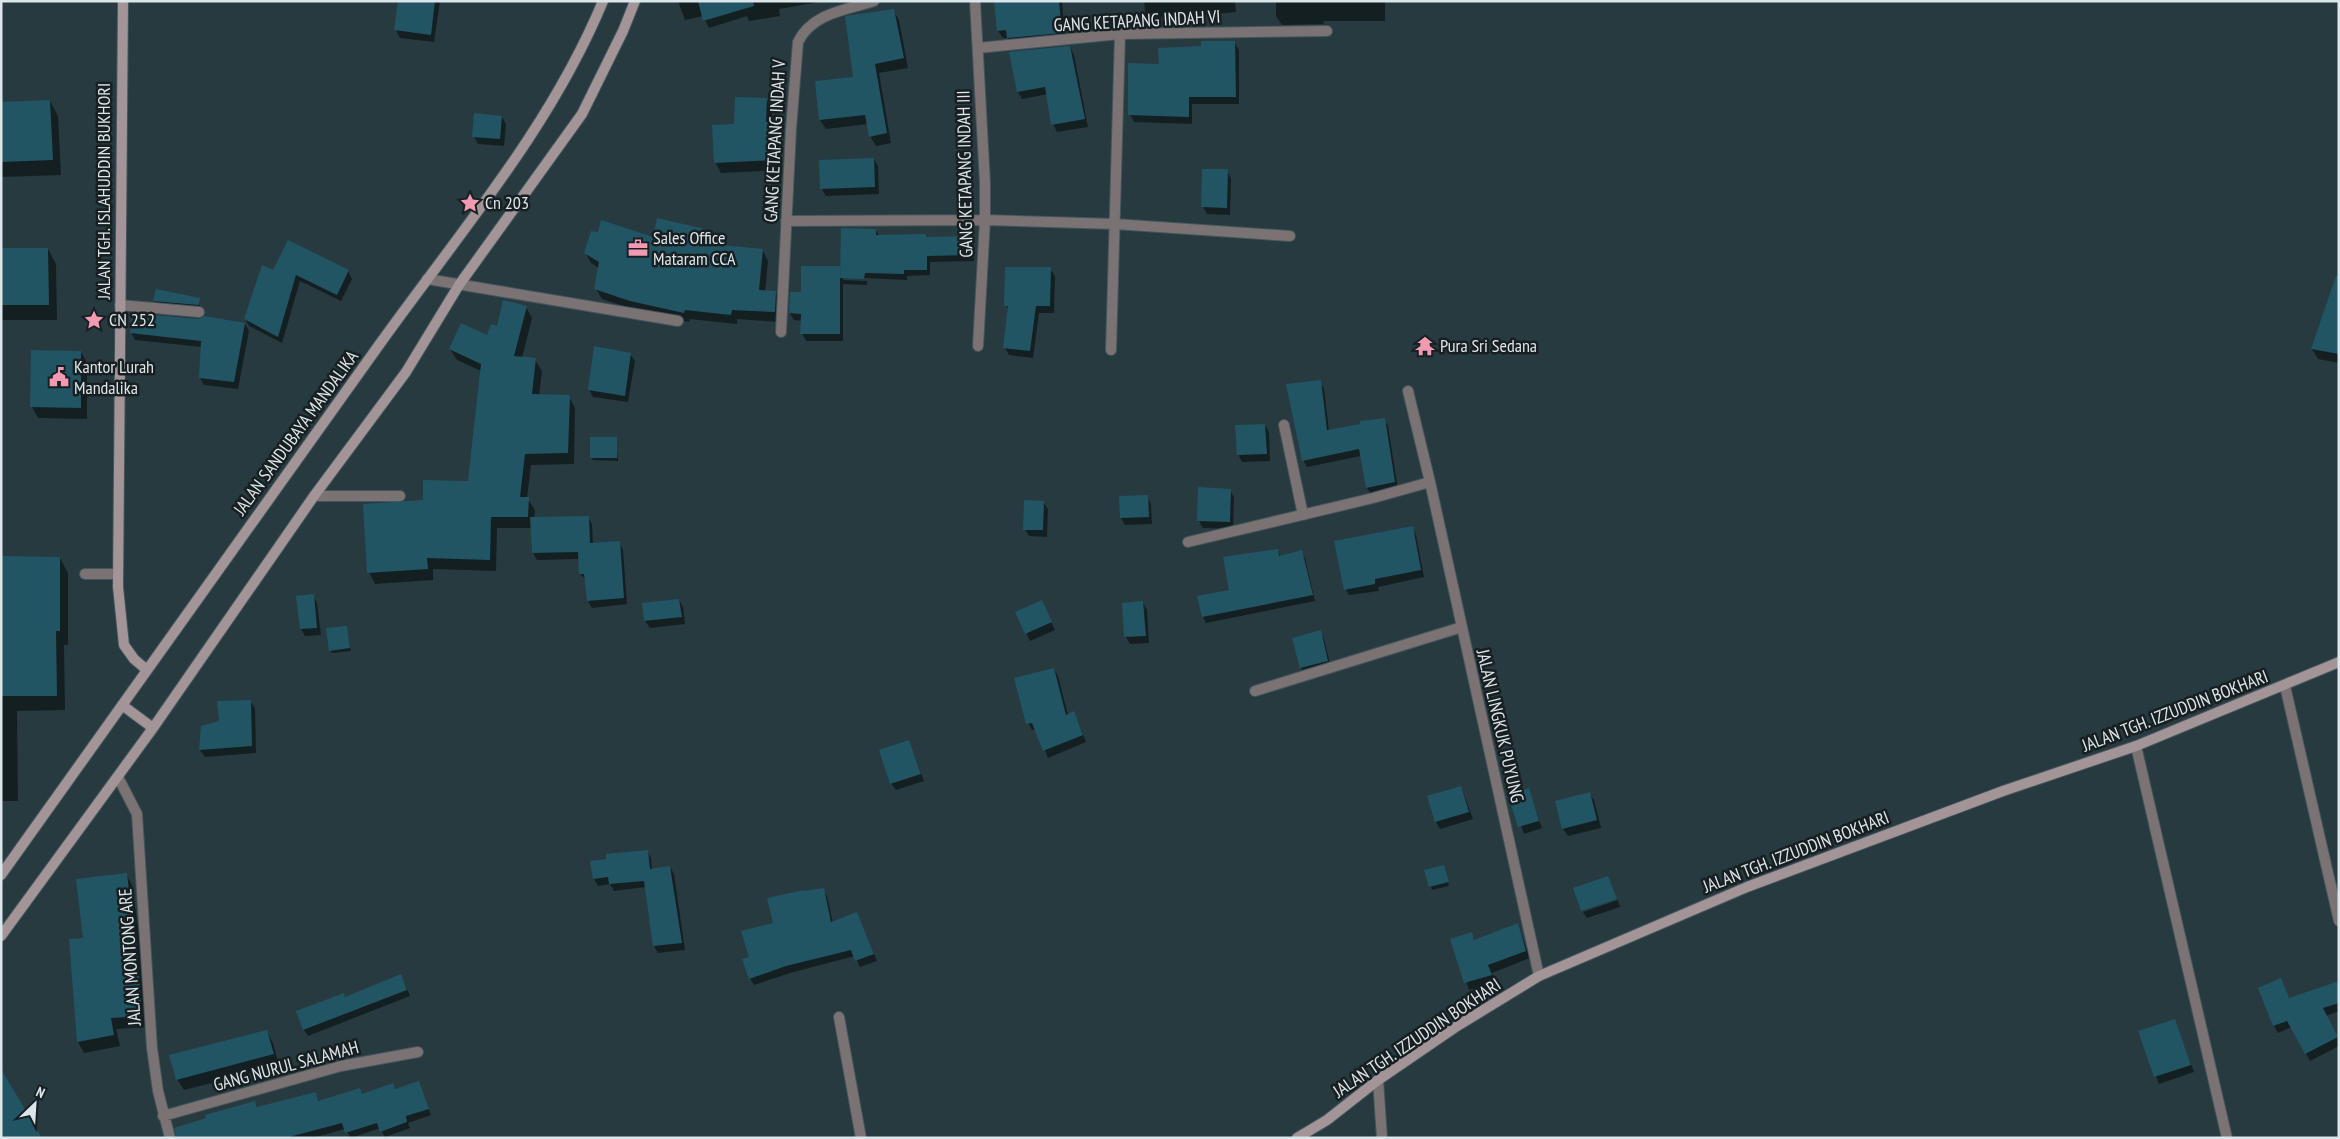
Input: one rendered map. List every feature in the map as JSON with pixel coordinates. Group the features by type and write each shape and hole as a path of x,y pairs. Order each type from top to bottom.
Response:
{"main road":[{"name":"JALAN TGH. ISLAHUDDIN BUKHORI","path":"123,1 119,604 124,645 134,659 147,670"},
{"name":"JALAN SANDUBAYA MANDALIKA","path":"1,876 427,278 520,153 550,107 590,34 603,1"},
{"path":"1,936 153,728 314,496 406,372 459,286 582,114 623,31 635,1"},
{"name":"JALAN TGH. IZZUDDIN BOKHARI","path":"1298,1138 1327,1120 1378,1080 1454,1028 1539,976 1747,887 2003,791 2136,746 2285,686 2339,662"},
{"path":"122,705 153,728"}],"street":[{"name":"GANG KETAPANG INDAH V","path":"781,332 786,221 798,42 804,30 821,18 874,1"},
{"name":"GANG KETAPANG INDAH III","path":"975,1 982,106 985,220 978,346"},
{"name":"GANG KETAPANG INDAH VI","path":"978,48 1120,34 1327,31"},
{"path":"1111,350 1120,34"},
{"path":"786,221 985,220 1115,224 1290,236"},
{"path":"427,278 459,286 678,321"},
{"path":"120,305 199,312"},
{"name":"JALAN LINGKUK PUYUNG","path":"1408,391 1430,482 1539,976"},
{"path":"1284,425 1303,515"},
{"path":"1188,542 1430,482"},
{"path":"314,496 400,496"},
{"path":"85,574 118,574"},
{"path":"1255,691 1462,628"},
{"path":"2285,686 2339,921"},
{"path":"2136,746 2227,1138"},
{"name":"JALAN MONTONG ARE","path":"118,777 137,814 152,1048 163,1116 170,1138"},
{"path":"839,1017 861,1138"},
{"name":"GANG NURUL SALAMAH","path":"163,1116 341,1066 418,1052"},
{"path":"1378,1080 1382,1138"}],"building":[{"path":"398,1 435,1 431,35 394,30"},
{"path":"698,1 753,1 754,6 703,21"},
{"path":"994,1 1059,1 1062,33 1007,38 1006,30 997,31"},
{"path":"894,9 904,58 875,64 887,133 869,137 865,115 819,120 815,81 853,77 845,16"},
{"path":"1201,41 1235,41 1236,97 1189,97 1189,117 1128,115 1128,63 1159,64 1158,48 1201,46"},
{"path":"1070,46 1085,119 1051,125 1045,87 1017,92 1009,52"},
{"path":"735,97 767,98 766,122 774,122 777,160 714,163 712,125 734,124"},
{"path":"50,100 53,160 1,162 1,102"},
{"path":"474,113 502,116 500,139 472,137"},
{"path":"874,158 875,187 820,189 819,160"},
{"path":"1202,169 1228,169 1227,208 1201,207"},
{"path":"657,218 705,229 701,243 763,249 759,290 776,291 775,312 732,310 731,315 685,310 684,313 630,301 594,289 599,262 584,253 591,231 598,232 601,220 653,237"},
{"path":"841,228 876,229 876,235 926,234 926,237 971,236 971,255 927,256 927,270 904,270 904,274 865,273 864,279 840,278"},
{"path":"288,240 349,270 337,295 296,275 278,337 244,319 262,265 273,270"},
{"path":"1,248 48,248 49,305 1,305"},
{"path":"801,266 840,266 840,334 800,334 801,314 789,313 790,292 801,292"},
{"path":"1005,267 1051,267 1050,306 1036,306 1030,351 1003,348 1008,306 1004,306"},
{"path":"2336,276 2339,277 2339,354 2311,349"},
{"path":"156,289 200,298 199,305 153,301"},
{"path":"503,300 527,306 514,356 536,358 532,394 570,395 568,453 525,454 520,497 529,497 528,517 491,517 490,560 427,558 428,569 367,573 363,504 423,500 423,480 468,481 481,364 449,349 461,323 487,335 491,324 497,326"},
{"path":"132,313 198,319 204,316 245,323 234,382 199,378 201,341 130,333"},
{"path":"594,346 631,353 625,396 588,390"},
{"path":"31,350 81,351 81,408 30,407"},
{"path":"1321,380 1327,430 1360,424 1360,421 1385,418 1395,482 1366,488 1359,449 1302,461 1286,384"},
{"path":"1265,424 1267,454 1237,455 1235,425"},
{"path":"590,437 617,437 617,458 590,458"},
{"path":"1198,487 1231,489 1230,522 1197,521"},
{"path":"1148,495 1149,517 1120,518 1119,496"},
{"path":"1024,500 1044,501 1043,530 1023,530"},
{"path":"589,516 590,543 620,541 624,598 587,601 584,574 579,574 578,552 532,553 530,517"},
{"path":"1413,526 1421,570 1375,579 1375,584 1344,590 1334,541"},
{"path":"1278,549 1279,556 1302,550 1313,595 1202,617 1197,596 1229,590 1223,557"},
{"path":"1,556 60,557 60,631 56,631 57,696 1,696"},
{"path":"314,594 317,628 300,629 296,596"},
{"path":"679,599 682,617 644,621 642,603"},
{"path":"1042,600 1052,622 1025,634 1015,612"},
{"path":"1143,601 1146,636 1124,637 1122,603"},
{"path":"347,626 350,648 329,651 326,628"},
{"path":"1321,630 1328,661 1300,668 1292,638"},
{"path":"1054,668 1066,715 1074,711 1083,735 1043,751 1032,723 1026,724 1014,678"},
{"path":"251,700 252,746 199,750 201,726 219,721 217,701"},
{"path":"909,740 921,774 890,784 879,750"},
{"path":"1461,786 1469,812 1435,822 1427,796"},
{"path":"1529,788 1539,821 1518,827 1508,795"},
{"path":"1590,792 1597,820 1562,829 1555,801"},
{"path":"648,850 650,869 670,866 682,943 653,946 644,881 609,884 608,877 593,879 590,861 606,859 606,854"},
{"path":"1444,865 1449,882 1429,887 1424,870"},
{"path":"127,873 134,935 136,934 142,1016 111,1018 114,1035 77,1042 69,939 83,938 76,879"},
{"path":"1608,876 1617,899 1581,911 1573,888"},
{"path":"824,888 831,922 857,912 874,954 855,961 851,950 786,966 749,979 742,959 749,957 741,931 773,923 767,898"},
{"path":"1518,923 1526,951 1488,965 1492,975 1464,983 1450,939 1472,932 1474,940"},
{"path":"401,974 407,990 303,1030 296,1011 344,993 345,997"},
{"path":"2281,978 2289,998 2339,981 2339,1003 2323,1008 2338,1037 2305,1054 2287,1021 2273,1026 2258,988"},
{"path":"2175,1019 2191,1065 2154,1077 2138,1031"},
{"path":"267,1030 274,1054 176,1080 169,1055"},
{"path":"1,1069 42,1138 1,1138"},
{"path":"419,1081 429,1109 406,1116 407,1122 380,1132 377,1123 345,1133 342,1123 285,1138 177,1138 174,1128 206,1118 205,1115 255,1101 257,1107 316,1092 318,1101 360,1088 362,1094 393,1083 395,1089"}],"place":[{"name":"Cn 203","path":"470,203"},
{"name":"Sales Office Mataram CCA","path":"638,248"},
{"name":"CN 252","path":"94,320"},
{"name":"Pura Sri Sedana","path":"1425,346"},
{"name":"Kantor Lurah Mandalika","path":"59,377"}]}
